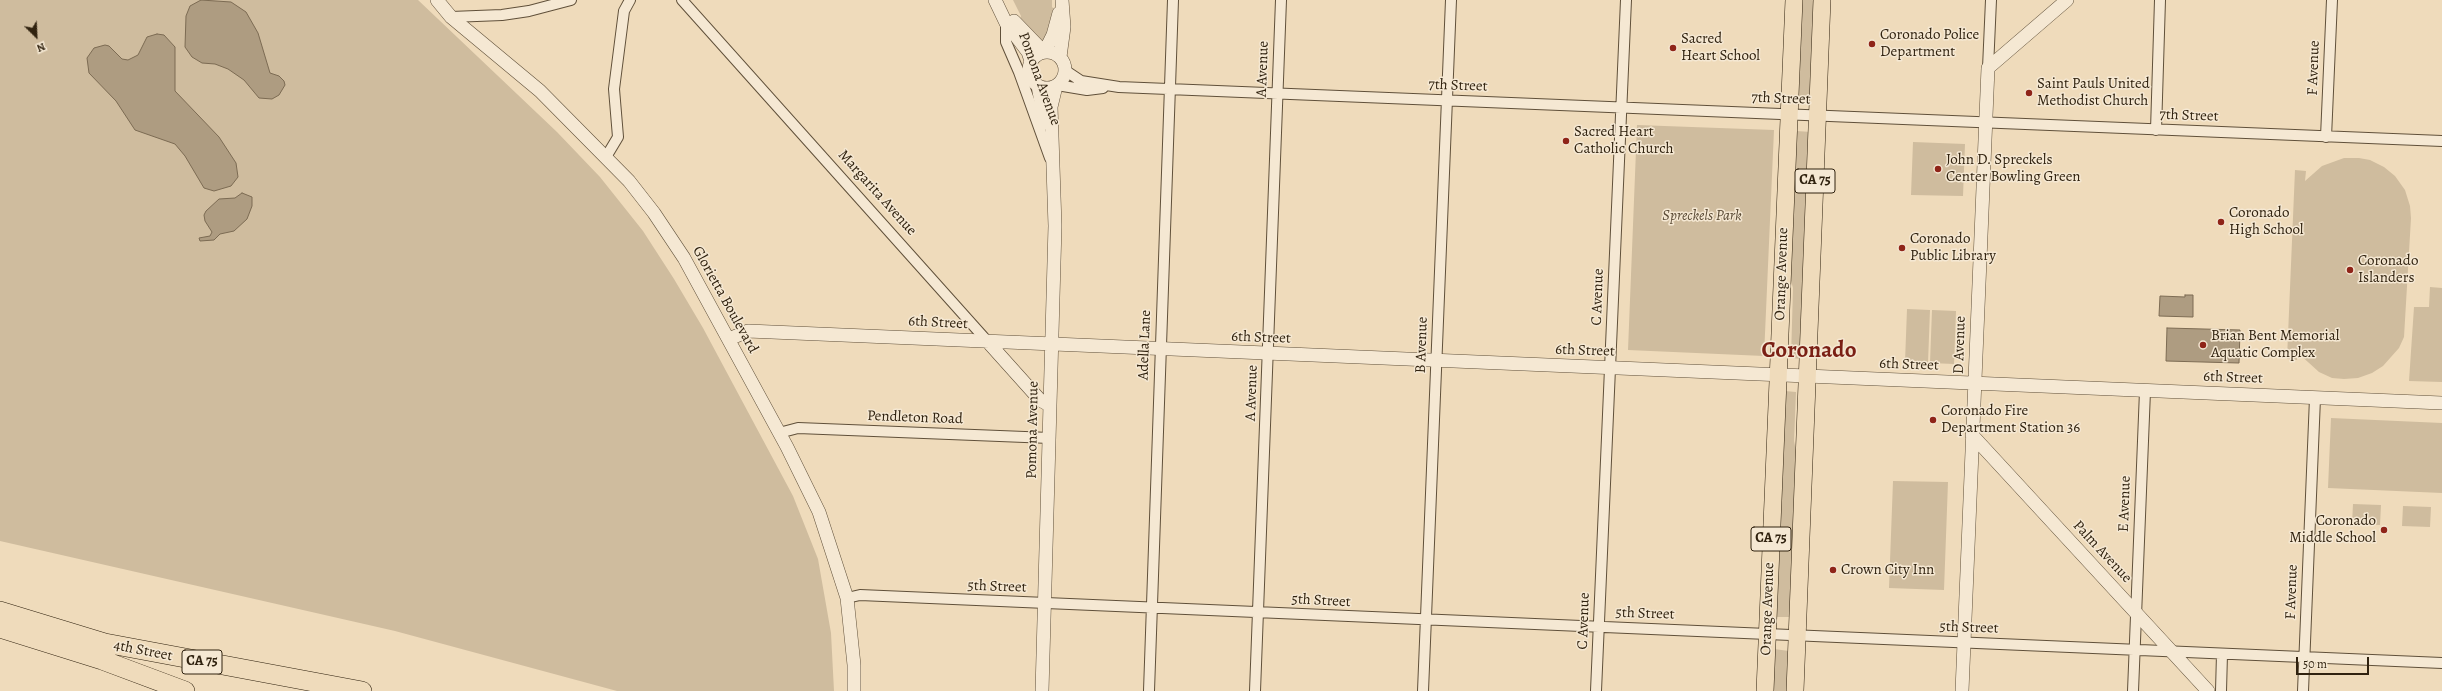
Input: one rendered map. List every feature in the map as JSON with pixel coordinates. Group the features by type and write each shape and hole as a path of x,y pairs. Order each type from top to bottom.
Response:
{"highway":[{"name":"Orange Avenue","path":"1764,691 1794,0"},
{"name":"Orange Avenue","path":"1795,691 1822,0"},
{"name":"CA 75","path":"0,611 42,632"},
{"name":"CA 75","path":"0,628 42,632"},
{"name":"4th Street","path":"42,632 185,691"},
{"name":"4th Street","path":"42,632 362,691"}],"street":[{"name":"Glorietta Boulevard","path":"437,0 451,17 540,91 606,157 628,181 658,220 684,258 779,433 819,512 847,598 854,665 854,691"},
{"path":"451,17 502,15 529,11 571,0"},
{"path":"606,157 618,137 614,89 624,11 630,0"},
{"name":"Margarita Avenue","path":"682,0 1040,400 1049,405"},
{"path":"996,0 1024,33 1044,51 1053,35 1062,1"},
{"name":"Pomona Avenue","path":"996,0 1006,23 1006,42 1019,72 1054,170"},
{"name":"Adella Lane","path":"1149,691 1159,350 1173,0"},
{"name":"A Avenue","path":"1255,691 1269,354 1281,0"},
{"name":"B Avenue","path":"1423,691 1452,0"},
{"name":"C Avenue","path":"1596,691 1626,0"},
{"name":"D Avenue","path":"1962,691 1990,0"},
{"path":"1988,68 2067,0"},
{"path":"2156,130 2160,0"},
{"name":"F Avenue","path":"2326,137 2332,0"},
{"path":"1060,57 1064,27 1062,1"},
{"path":"1006,23 1028,52 1031,61"},
{"name":"Pomona Avenue","path":"1042,691 1055,226 1051,106 1056,86 1064,77 1066,71 1060,57 1054,52 1044,51 1036,55 1031,61 1029,70 1030,76 1038,86 1044,88 1056,86"},
{"name":"7th Street","path":"1066,71 1082,81 1119,87 1170,90 2442,142"},
{"path":"1038,86 1054,170"},
{"name":"7th Street","path":"1056,86 1087,90 1119,87"},
{"name":"6th Street","path":"728,339 748,331 1159,350 2442,403"},
{"name":"E Avenue","path":"2133,691 2145,391"},
{"name":"F Avenue","path":"2303,691 2315,398"},
{"name":"Pendleton Road","path":"779,433 798,428 1050,438"},
{"name":"Palm Avenue","path":"1972,435 2208,691"},
{"name":"5th Street","path":"847,598 860,596 2442,663"},
{"path":"2222,654 2222,691"}],"green space":[{"path":"0,0 418,0 557,132 600,177 643,231 674,279 703,328 793,496 818,559 831,633 834,691 617,691 395,631 0,541"},
{"path":"1013,0 1052,0 1052,7 1055,10 1054,19 1042,43 1020,20 1021,16"},
{"path":"1802,0 1817,0 1813,99 1798,98"},
{"name":"Spreckels Park","path":"1637,125 1774,130 1764,356 1628,350"},
{"path":"1796,131 1812,132 1802,359 1791,358 1793,288 1790,277"},
{"name":"John D. Spreckels Center Bowling Green","path":"1913,142 1965,144 1963,196 1911,195"},
{"path":"2344,158 2370,160 2384,167 2395,176 2405,190 2410,206 2411,218 2404,337 2399,348 2383,366 2372,373 2358,378 2344,379 2332,378 2319,372 2298,353 2297,360 2287,359 2295,170 2306,171 2305,181 2322,166"},
{"path":"2430,287 2442,288 2442,382 2409,381 2414,307 2429,307"},
{"path":"1907,309 1930,310 1928,363 1905,362"},
{"path":"1932,310 1956,311 1954,364 1930,363"},
{"path":"1785,391 1796,392 1794,441 1797,456 1791,617 1776,617"},
{"path":"2331,418 2442,423 2442,493 2328,488"},
{"path":"1893,481 1948,482 1944,590 1889,588"},
{"path":"2353,504 2381,505 2380,525 2352,524"},
{"path":"2403,506 2431,507 2430,527 2402,526"},
{"path":"1774,649 1789,651 1787,691 1773,691"}],"shaded area":[{"path":"201,0 231,2 246,12 258,33 270,73 279,76 284,81 285,85 279,95 272,99 259,98 244,80 228,69 215,64 202,63 192,57 185,47 186,16 190,6"},
{"path":"157,34 164,35 175,47 175,91 219,137 236,163 238,177 231,186 214,191 204,188 185,156 175,144 135,130 116,101 89,73 87,58 94,48 105,45 109,46 122,59 128,60 138,55 147,37"},
{"path":"242,193 252,197 252,206 247,219 234,231 220,234 214,240 200,241 199,238 210,236 212,232 205,221 204,215 206,211 219,199 235,198"},
{"name":"Brian Bent Memorial Aquatic Complex","path":"2185,295 2193,295 2193,317 2159,316 2160,296 2185,297"},
{"name":"Brian Bent Memorial Aquatic Complex","path":"2167,328 2240,330 2239,363 2166,361"}],"place":[{"name":"Coronado Police Department","path":"1872,44"},
{"name":"Sacred Heart School","path":"1673,48"},
{"name":"Saint Pauls United Methodist Church","path":"2029,93"},
{"name":"Sacred Heart Catholic Church","path":"1566,141"},
{"name":"John D. Spreckels Center Bowling Green","path":"1938,169"},
{"name":"Coronado High School","path":"2221,222"},
{"name":"Coronado Public Library","path":"1902,248"},
{"name":"Coronado Islanders","path":"2350,270"},
{"name":"Brian Bent Memorial Aquatic Complex","path":"2203,345"},
{"name":"Coronado Fire Department Station 36","path":"1933,420"},
{"name":"Coronado Middle School","path":"2384,530"},
{"name":"Crown City Inn","path":"1833,570"}],"district":[{"name":"Coronado","path":"1809,351"}]}
